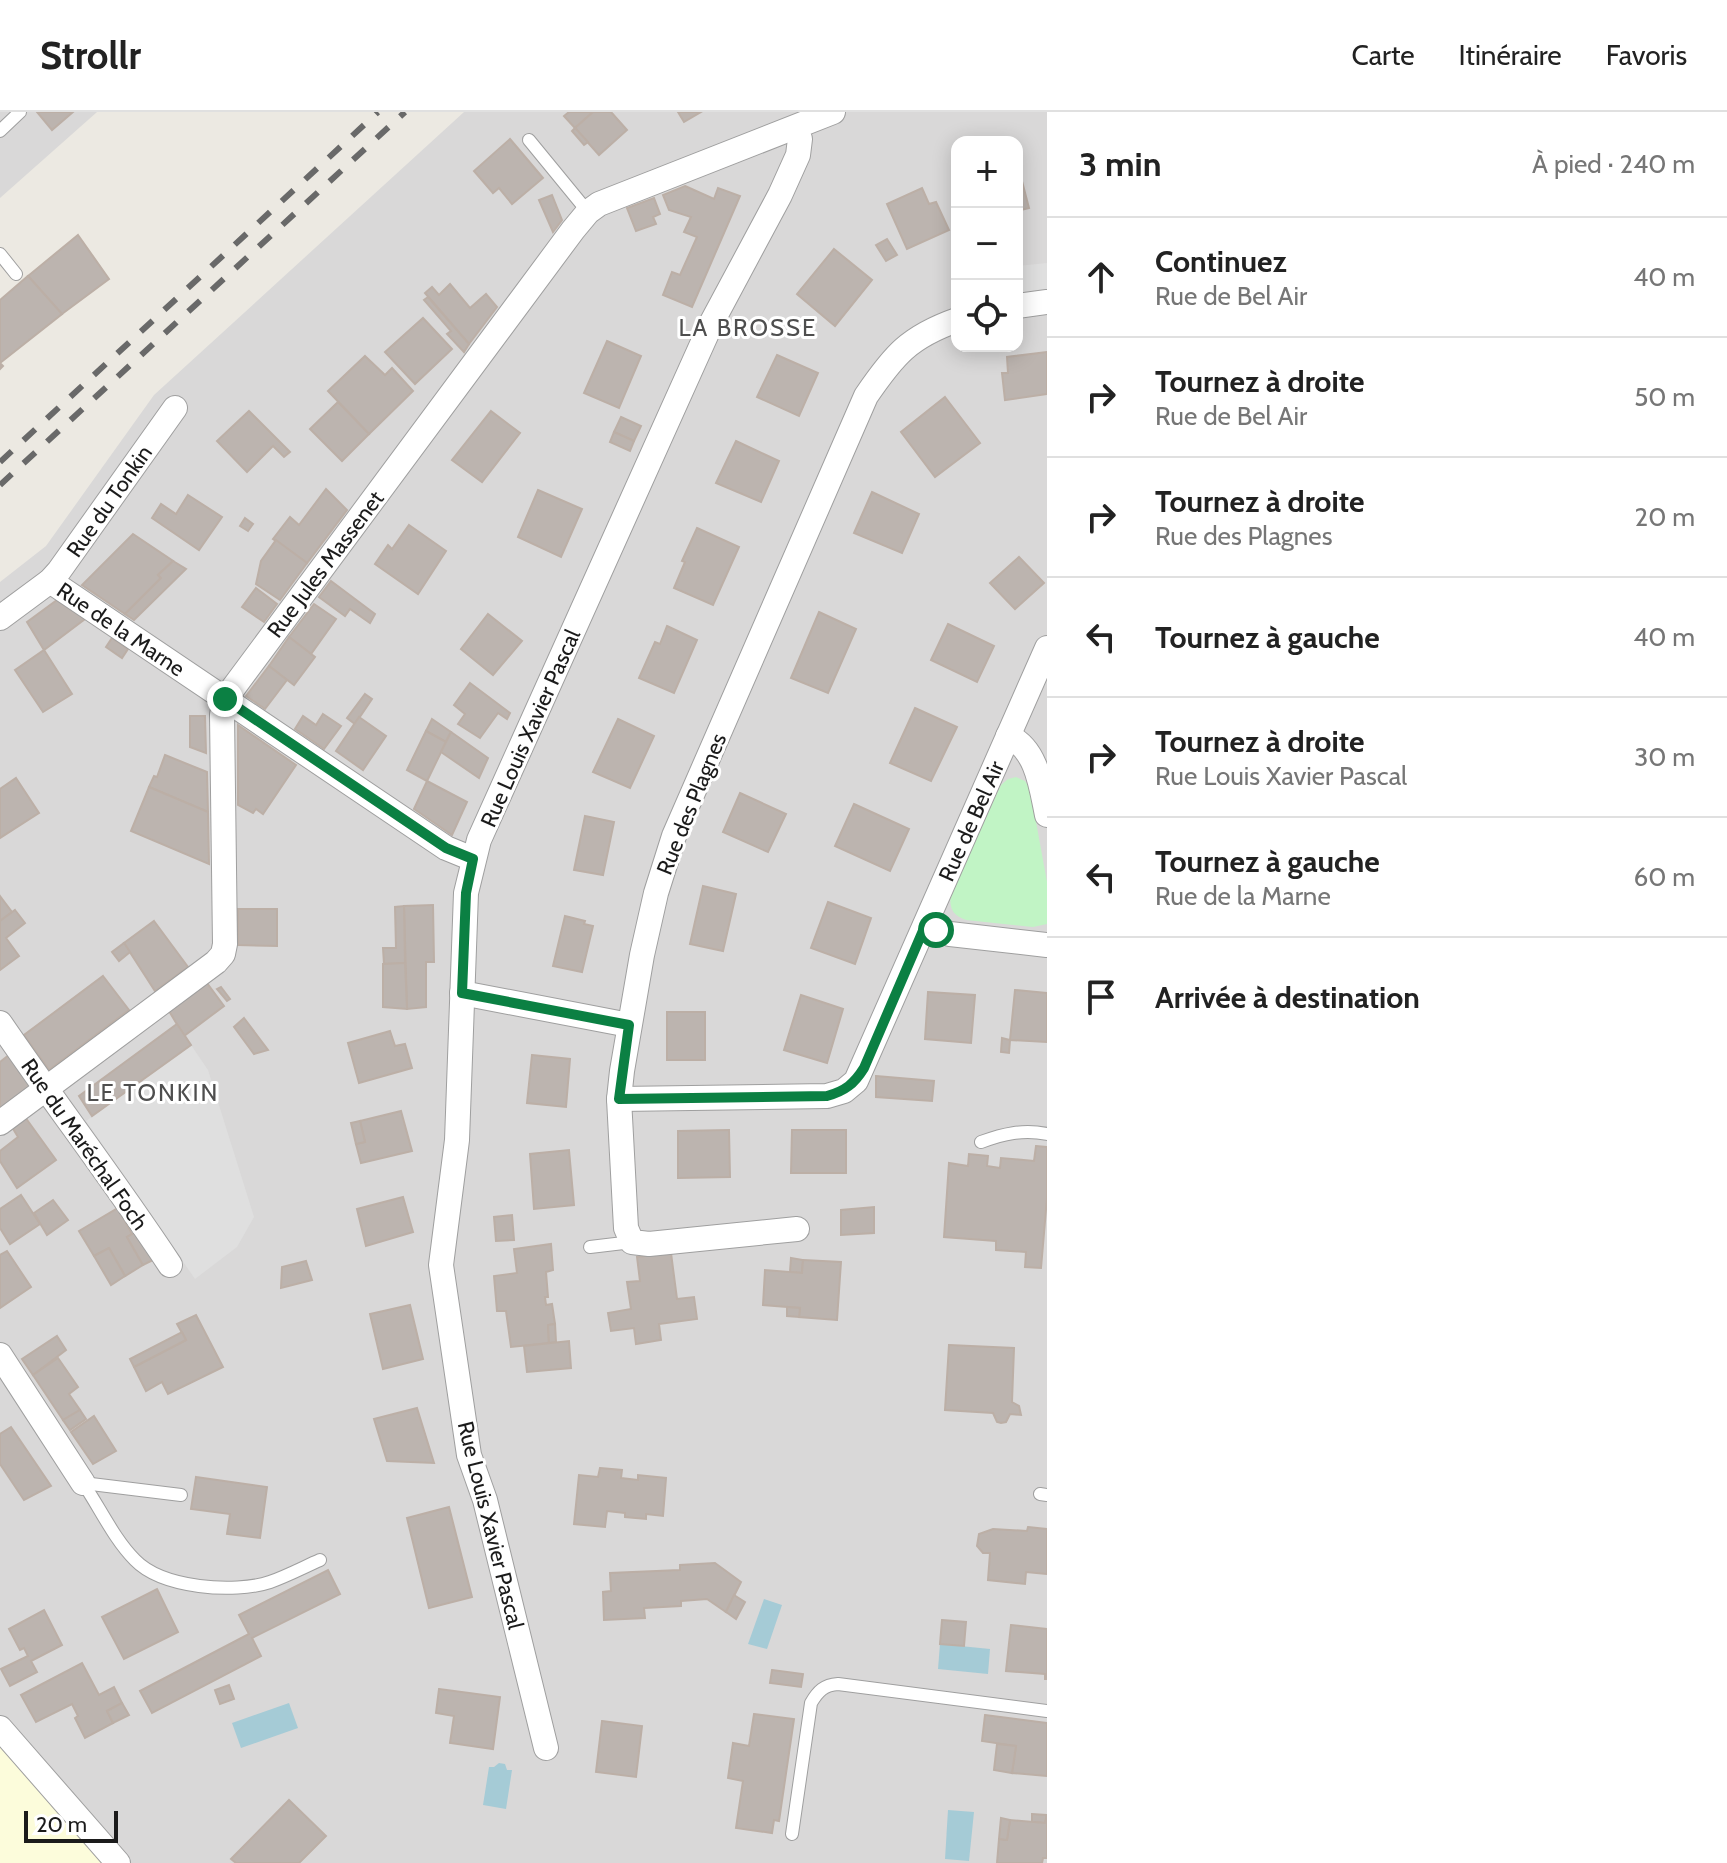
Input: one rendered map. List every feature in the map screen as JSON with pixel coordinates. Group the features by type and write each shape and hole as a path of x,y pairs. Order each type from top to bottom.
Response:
{"street":[{"name":"Rue Jules Massenet","path":"225,699 588,212 612,198 833,112"},
{"name":"Rue Louis Xavier Pascal","path":"546,1748 485,1500 469,1455 441,1265 457,1140 466,893 479,840 712,322 798,155 800,139 795,128"},
{"path":"1023,305 1047,302"},
{"name":"Rue des Plagnes","path":"632,1242 626,1228 619,1099 629,1025 656,893 674,836 866,396 894,356 930,330 951,322"},
{"name":"Rue du Tonkin","path":"0,618 50,581 175,408"},
{"name":"Rue de la Marne","path":"50,581 446,848 473,859"},
{"name":"Rue de Bel Air","path":"619,1099 827,1096 844,1091 856,1081 1047,648"},
{"path":"0,1123 223,954 222,715 225,699"},
{"path":"1008,736 1019,741 1030,753 1047,815"},
{"path":"925,926 950,934 1047,945"},
{"path":"462,993 629,1025"},
{"name":"Rue du Maréchal Foch","path":"0,1023 93,1158 118,1186 170,1265"},
{"path":"632,1242 649,1244 797,1229"},
{"path":"0,1355 83,1483"},
{"path":"0,1728 118,1863"}],"lane":[{"path":"0,131 20,112"},
{"path":"529,140 588,212"},
{"path":"0,254 16,274"},
{"path":"981,1142 1015,1132 1047,1134"},
{"path":"590,1247 632,1242"},
{"path":"83,1483 181,1495"},
{"path":"83,1483 133,1558 146,1570 163,1577 213,1587 243,1587 268,1583 320,1560"},
{"path":"792,1834 811,1703 828,1685 1047,1711"}],"shaded area":[{"path":"0,112 97,112 0,198"},
{"path":"464,112 1047,112 1047,1863 0,1863 0,582 46,546 154,395"},
{"path":"1047,263 1047,291 1023,293 1023,265"},
{"path":"191,1045 208,1070 254,1217 237,1247 195,1279 86,1121"},
{"path":"0,1740 104,1863 0,1863"}],"green space":[{"path":"1016,777 1025,781 1030,789 1047,882 1047,924 1033,927 966,920 952,910 951,892 1001,785"}],"water":[{"path":"764,1599 782,1605 767,1649 748,1644"},
{"path":"940,1644 990,1649 988,1674 938,1669"},
{"path":"289,1703 298,1728 241,1748 232,1723"},
{"path":"499,1763 512,1770 506,1809 483,1805 489,1767"},
{"path":"948,1810 974,1812 969,1861 945,1859"}],"building":[{"path":"37,112 73,112 52,130"},
{"path":"569,112 593,112 575,128 564,116"},
{"path":"593,112 611,112 627,130 599,155 575,128"},
{"path":"678,112 701,112 684,122"},
{"path":"575,128 588,142 584,145 572,131"},
{"path":"510,139 543,178 512,204 499,188 493,193 474,171"},
{"path":"1023,185 1029,208 1023,210"},
{"path":"685,186 714,199 718,188 740,196 692,307 663,295 672,272 680,275 697,237 684,232 691,217 669,210 663,195"},
{"path":"922,188 929,204 936,202 949,230 907,249 887,204"},
{"path":"552,195 562,220 553,232 539,200"},
{"path":"654,198 660,214 653,217 656,224 636,231 627,208"},
{"path":"78,235 109,279 62,314 28,276"},
{"path":"887,239 897,255 886,261 876,245"},
{"path":"834,249 872,280 835,326 797,294"},
{"path":"28,276 62,314 0,363 0,300"},
{"path":"450,284 470,308 486,294 497,307 469,344 425,293 432,287 439,295"},
{"path":"428,297 469,344 464,352 447,334 451,331 424,300"},
{"path":"423,318 452,349 415,384 385,352"},
{"path":"607,341 641,356 619,408 584,393"},
{"path":"1047,352 1047,394 1005,400 1002,373 1008,373 1007,357"},
{"path":"777,355 818,373 799,416 757,397"},
{"path":"365,356 385,375 392,368 413,391 369,434 328,391"},
{"path":"945,397 980,443 935,477 901,432"},
{"path":"338,402 369,434 342,461 310,429"},
{"path":"249,411 290,452 284,457 273,446 247,472 217,441"},
{"path":"491,411 520,433 482,482 452,460"},
{"path":"621,417 641,426 634,441 614,432"},
{"path":"614,432 634,441 630,451 610,442"},
{"path":"736,441 779,461 761,502 716,483"},
{"path":"326,489 347,510 307,563 273,539 290,517 299,525"},
{"path":"538,490 582,509 561,557 518,537"},
{"path":"872,492 919,514 902,553 854,533"},
{"path":"188,495 222,517 199,550 152,518 161,504 176,514"},
{"path":"245,518 253,524 248,531 240,526"},
{"path":"409,525 446,551 418,594 375,564 388,545 392,549"},
{"path":"697,528 739,547 713,605 674,588"},
{"path":"133,534 173,561 158,575 161,578 125,614 82,585"},
{"path":"276,540 307,563 280,600 256,584 261,561"},
{"path":"1019,557 1044,583 1015,609 990,583"},
{"path":"173,561 186,569 134,620 125,614 161,578 158,575"},
{"path":"331,581 375,614 370,623 350,609 345,616 319,597"},
{"path":"256,588 277,604 264,622 242,607"},
{"path":"57,600 85,619 44,650 27,622"},
{"path":"314,604 336,619 311,654 289,637"},
{"path":"819,612 856,629 828,693 791,678"},
{"path":"488,614 522,641 493,675 461,649"},
{"path":"948,624 994,646 977,682 931,660"},
{"path":"667,626 697,640 674,693 639,678 655,642 660,644"},
{"path":"289,637 315,657 294,685 269,666"},
{"path":"112,638 128,649 122,658 106,647"},
{"path":"44,650 72,694 43,712 15,670"},
{"path":"269,666 287,680 265,709 246,696"},
{"path":"470,683 510,713 507,719 498,713 480,738 458,724 465,714 454,705"},
{"path":"365,694 372,699 355,724 347,718"},
{"path":"915,708 957,727 931,781 890,763"},
{"path":"323,714 341,726 324,749 295,729 303,716 316,725"},
{"path":"190,716 205,716 206,753 190,747"},
{"path":"359,717 386,736 363,770 336,751"},
{"path":"432,719 451,732 446,742 426,731"},
{"path":"618,719 654,736 630,788 593,772"},
{"path":"238,725 296,765 263,814 256,809 253,813 238,805"},
{"path":"426,731 446,742 427,781 407,770"},
{"path":"451,732 488,758 479,778 441,752"},
{"path":"165,755 207,772 208,812 149,787 154,776 157,777"},
{"path":"16,778 39,813 0,838 0,789"},
{"path":"427,781 467,802 452,835 414,809"},
{"path":"149,787 208,812 209,864 131,831"},
{"path":"740,793 786,814 768,852 723,832"},
{"path":"854,804 909,829 890,871 835,846"},
{"path":"585,816 614,822 603,875 574,870"},
{"path":"703,886 736,894 723,951 690,944"},
{"path":"0,896 12,912 0,921"},
{"path":"828,902 871,918 855,964 811,948"},
{"path":"433,905 434,962 426,962 426,1007 407,1009 404,906"},
{"path":"404,906 405,963 384,964 383,948 396,948 395,907"},
{"path":"238,909 277,909 277,946 238,945"},
{"path":"15,910 25,923 6,938 19,956 0,970 0,921"},
{"path":"565,916 593,926 582,972 553,966"},
{"path":"154,921 188,967 155,991 124,943"},
{"path":"124,943 130,952 119,961 112,952"},
{"path":"405,963 407,1009 383,1007 383,964"},
{"path":"103,976 129,1010 49,1070 24,1035"},
{"path":"207,983 224,1006 184,1036 169,1011"},
{"path":"221,987 230,999 227,1001 217,989"},
{"path":"1015,990 1047,993 1047,1042 1010,1040"},
{"path":"928,992 975,995 971,1043 925,1039"},
{"path":"801,995 843,1009 827,1063 784,1050"},
{"path":"667,1012 705,1012 705,1060 667,1060"},
{"path":"244,1018 268,1050 254,1054 234,1027"},
{"path":"177,1024 191,1045 92,1116 79,1096"},
{"path":"390,1031 395,1046 405,1044 412,1068 359,1083 348,1043"},
{"path":"1002,1038 1010,1040 1009,1053 1001,1052"},
{"path":"9,1055 30,1086 0,1108 0,1062"},
{"path":"532,1055 570,1059 566,1107 527,1103"},
{"path":"876,1076 934,1081 932,1101 876,1097"},
{"path":"401,1111 412,1151 361,1163 356,1144 365,1142 360,1121"},
{"path":"25,1117 56,1160 17,1188 0,1161 0,1151 18,1137 12,1127"},
{"path":"360,1121 365,1142 356,1144 351,1123"},
{"path":"729,1130 730,1177 678,1178 678,1131"},
{"path":"792,1130 846,1130 846,1173 791,1173"},
{"path":"1036,1146 1047,1147 1047,1198 1041,1268 1025,1267 1026,1252 996,1250 996,1241 944,1237 949,1163 968,1166 969,1154 988,1156 987,1166 1000,1168 1001,1158 1034,1161"},
{"path":"569,1150 574,1205 534,1209 530,1154"},
{"path":"21,1195 40,1224 10,1244 0,1228 0,1209"},
{"path":"403,1197 413,1232 366,1246 357,1209"},
{"path":"53,1200 68,1220 47,1235 34,1213"},
{"path":"874,1207 874,1233 841,1235 841,1210"},
{"path":"118,1208 132,1234 127,1237 143,1265 125,1276 109,1248 94,1256 79,1231"},
{"path":"512,1215 514,1240 496,1241 494,1217"},
{"path":"136,1232 153,1260 143,1265 127,1237"},
{"path":"551,1244 553,1270 546,1272 548,1297 545,1297 546,1305 552,1304 555,1324 548,1325 549,1343 511,1347 506,1311 497,1311 494,1276 517,1273 514,1249"},
{"path":"109,1248 125,1276 111,1285 94,1256"},
{"path":"7,1251 31,1287 0,1308 0,1255"},
{"path":"671,1253 677,1299 694,1297 697,1319 659,1324 661,1340 636,1344 634,1328 611,1331 608,1313 631,1309 627,1282 640,1281 637,1257"},
{"path":"791,1258 803,1260 802,1273 790,1272"},
{"path":"803,1260 841,1262 837,1320 799,1317 800,1308 763,1305 765,1270 802,1273"},
{"path":"306,1261 312,1280 281,1288 282,1267"},
{"path":"410,1305 423,1359 383,1369 370,1314"},
{"path":"787,1307 800,1308 799,1317 787,1316"},
{"path":"196,1315 223,1367 168,1394 162,1382 146,1391 134,1367 186,1340 177,1324"},
{"path":"555,1324 556,1342 549,1343 548,1325"},
{"path":"182,1332 186,1340 134,1367 130,1359"},
{"path":"57,1336 66,1350 33,1375 22,1359"},
{"path":"569,1341 571,1368 527,1372 524,1346"},
{"path":"949,1345 1014,1348 1012,1402 1019,1406 1021,1415 1010,1414 1006,1422 1001,1423 997,1422 993,1413 945,1410"},
{"path":"58,1358 78,1387 69,1394 80,1410 63,1420 33,1375"},
{"path":"417,1408 434,1463 387,1461 374,1419"},
{"path":"80,1410 86,1419 70,1430 63,1420"},
{"path":"94,1416 116,1451 93,1464 71,1432"},
{"path":"11,1427 51,1486 24,1500 0,1464 0,1434"},
{"path":"600,1468 622,1470 621,1478 638,1480 638,1475 666,1478 663,1516 646,1514 646,1519 607,1511 605,1527 574,1524 579,1475 598,1477"},
{"path":"196,1477 267,1487 260,1538 227,1534 230,1514 191,1509"},
{"path":"449,1507 472,1597 429,1608 407,1518"},
{"path":"1028,1527 1047,1529 1047,1574 1026,1572 1025,1584 988,1580 990,1553 983,1553 977,1546 979,1534 993,1529 1027,1531"},
{"path":"715,1563 741,1582 726,1612 707,1599 681,1601 681,1606 644,1608 645,1618 604,1620 603,1592 611,1591 610,1573 680,1570 680,1565"},
{"path":"328,1570 340,1594 252,1638 261,1656 152,1713 140,1691 249,1634 239,1615"},
{"path":"157,1589 178,1632 124,1659 102,1617"},
{"path":"734,1595 745,1602 736,1619 726,1612"},
{"path":"44,1610 62,1645 31,1661 37,1672 10,1686 1,1669 28,1656 24,1648 20,1650 9,1629"},
{"path":"942,1620 966,1622 964,1646 940,1644"},
{"path":"1011,1625 1047,1629 1047,1679 1045,1674 1006,1671"},
{"path":"82,1663 99,1695 114,1687 122,1703 107,1711 113,1723 85,1738 72,1704 36,1722 21,1695"},
{"path":"772,1670 803,1674 801,1687 770,1683"},
{"path":"229,1685 234,1699 220,1704 215,1690"},
{"path":"439,1689 500,1697 493,1749 450,1743 454,1716 436,1713"},
{"path":"122,1703 129,1715 113,1723 107,1711"},
{"path":"754,1714 794,1719 779,1821 774,1820 772,1833 736,1828 743,1781 728,1778 733,1743 749,1746"},
{"path":"985,1715 1047,1723 1047,1776 1012,1773 1016,1746 982,1741"},
{"path":"602,1721 642,1726 636,1777 596,1772"},
{"path":"997,1744 1016,1746 1012,1773 994,1770"},
{"path":"289,1800 326,1836 299,1863 236,1863 231,1859"},
{"path":"1032,1814 1047,1815 1045,1823 1032,1822"},
{"path":"1047,1815 1047,1858 1043,1858 1042,1863 997,1863 999,1839 1007,1840 1010,1820 1045,1823"},
{"path":"1001,1818 1010,1820 1007,1840 999,1839"}],"railway":[{"path":"0,462 378,112"},
{"path":"0,485 405,112"}],"district":[{"name":"LA BROSSE","path":"748,328"},
{"name":"LE TONKIN","path":"153,1093"}],"route":[{"path":"225,699 446,848 473,859 466,893 462,993 629,1025 619,1099 827,1096 844,1091 856,1081 864,1068 925,926 936,930"}]}
